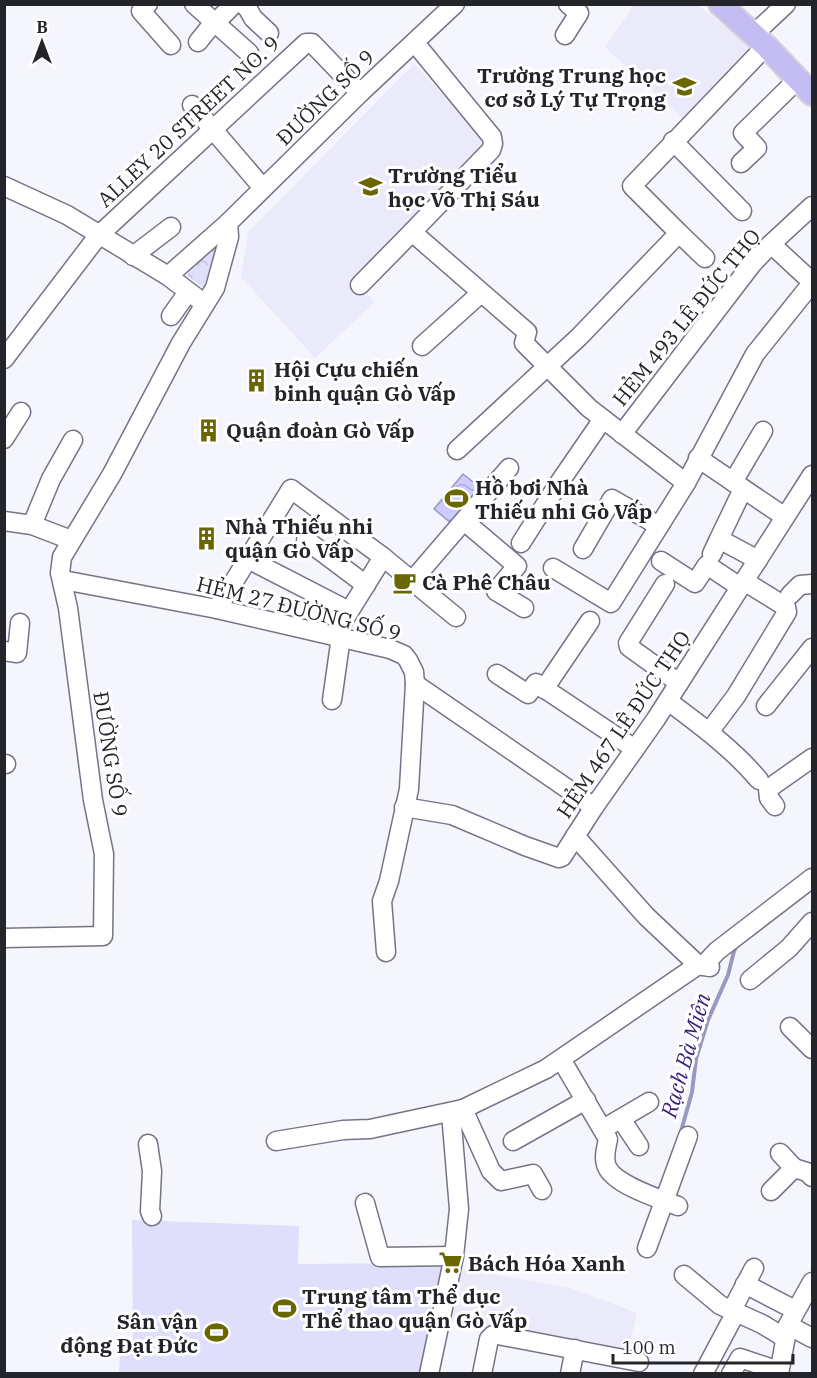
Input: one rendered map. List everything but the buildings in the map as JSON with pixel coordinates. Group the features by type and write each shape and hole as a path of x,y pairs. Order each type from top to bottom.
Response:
{"main road":[{"path":"720,4 760,40 805,86"}],"street":[{"path":"148,4 141,11 171,45"},
{"path":"194,4 223,14 249,53"},
{"path":"243,4 253,18 269,33"},
{"name":"ĐƯỜNG SỐ 9","path":"168,276 228,223 360,93 455,4"},
{"path":"565,35 579,13 567,4"},
{"path":"705,258 632,186 760,40 786,4"},
{"path":"198,42 223,14"},
{"name":"ALLEY 20 STREET NO. 9","path":"5,358 98,236 211,129 309,42 360,93"},
{"path":"360,285 491,150 493,144 492,138 415,43"},
{"path":"741,163 757,148 743,133 805,86"},
{"path":"192,105 263,188"},
{"path":"673,141 742,211"},
{"path":"7,193 67,215 98,236 168,276 205,304"},
{"name":"HẺM 493 LÊ ĐỨC THỌ","path":"622,434 745,273 771,244 813,206"},
{"path":"63,580 60,573 62,557 112,474 181,343 215,288 229,237 228,223"},
{"path":"133,256 171,227"},
{"path":"412,232 527,332 524,343 546,367 603,419 686,483"},
{"path":"457,450 579,337 679,233"},
{"path":"553,568 610,603 686,483 755,354 813,283 771,244"},
{"path":"171,316 188,292"},
{"path":"422,346 482,293"},
{"path":"4,439 21,412"},
{"path":"521,543 603,419"},
{"path":"758,560 715,546 738,485 763,431"},
{"path":"32,525 51,479 73,440"},
{"path":"698,458 785,517"},
{"path":"412,581 509,468"},
{"name":"HẺM 467 LÊ ĐỨC THỌ","path":"404,807 452,815 525,846 559,858 562,857 668,701 813,475"},
{"path":"217,609 291,489 383,557 456,616"},
{"path":"583,549 612,499 659,526"},
{"path":"4,521 32,525 71,540"},
{"path":"464,521 517,566 496,591 524,608"},
{"path":"306,540 366,585"},
{"path":"332,700 337,636 349,611 383,557"},
{"path":"248,559 349,611"},
{"path":"661,561 695,583 707,565 786,607 788,612 736,696 709,732"},
{"name":"ĐƯỜNG SỐ 9","path":"4,938 103,936 104,854 93,800 63,580"},
{"name":"HẺM 27 ĐƯỜNG SỐ 9","path":"63,580 217,609 390,649 404,655 412,666 415,684 409,789 389,881 382,901 386,952"},
{"path":"665,584 628,643 629,647 679,684"},
{"path":"790,595 800,585 813,584"},
{"path":"544,689 590,621"},
{"path":"4,651 17,653 20,623"},
{"path":"766,706 813,648"},
{"path":"497,674 528,694 536,684 635,749"},
{"path":"415,684 594,807"},
{"path":"668,701 709,732 759,780"},
{"path":"775,806 769,798 768,789 813,758"},
{"path":"575,836 646,916 704,966"},
{"path":"276,1141 343,1130 370,1129 457,1111 546,1069 704,966 717,951 813,878"},
{"path":"750,980 789,948 813,922"},
{"path":"790,1027 813,1049"},
{"path":"561,1059 608,1139 605,1155 608,1170 624,1183 671,1203"},
{"path":"513,1141 585,1100"},
{"path":"603,1129 649,1102"},
{"path":"457,1111 490,1172 501,1181 533,1174 542,1190"},
{"path":"429,1374 454,1256 459,1209 457,1111"},
{"path":"621,1119 639,1146"},
{"path":"647,1248 671,1203 688,1136"},
{"path":"148,1144 152,1171 150,1211 152,1215"},
{"path":"780,1152 794,1168 807,1172 813,1177"},
{"path":"771,1191 794,1168"},
{"path":"365,1203 380,1257 454,1256"},
{"path":"684,1275 720,1305 762,1324 789,1324"},
{"path":"703,1374 749,1276 789,1324 813,1338"},
{"path":"731,1374 740,1358 779,1372 789,1324 813,1282"},
{"path":"482,1374 489,1338 493,1335 639,1362"},
{"path":"570,1374 575,1349"}],"shaded area":[{"name":"Trường Trung học cơ sở Lý Tự Trọng","path":"697,4 756,52 686,122 605,47 634,5"},
{"name":"Trường Tiểu học Võ Thị Sáu","path":"414,64 487,141 357,284 375,302 315,358 241,277 248,232"},
{"path":"462,1269 571,1288 637,1313 627,1355 451,1322"}],"green space":[{"path":"220,241 210,287 204,288 188,276 188,270"},
{"name":"Trung tâm Thể dục Thể thao quận Gò Vấp","path":"132,1220 299,1226 298,1264 442,1263 423,1373 119,1374 120,1353 133,1353"}],"water":[{"name":"Hồ bơi Nhà Thiếu nhi Gò Vấp","path":"463,474 481,488 452,524 434,509"}],"waterway":[{"name":"Rạch Bà Miên","path":"680,1135 692,1092 696,1059 708,1020 728,975 737,945"}],"place":[{"name":"Trường Trung học cơ sở Lý Tự Trọng","path":"684,87"},
{"name":"Trường Tiểu học Võ Thị Sáu","path":"370,187"},
{"name":"Hội Cựu chiến binh quận Gò Vấp","path":"256,381"},
{"name":"Quận đoàn Gò Vấp","path":"208,430"},
{"name":"Hồ bơi Nhà Thiếu nhi Gò Vấp","path":"457,499"},
{"name":"Nhà Thiếu nhi quận Gò Vấp","path":"207,538"},
{"name":"Cà Phê Châu","path":"404,582"},
{"name":"Bách Hóa Xanh","path":"450,1263"},
{"name":"Trung tâm Thể dục Thể thao quận Gò Vấp","path":"284,1308"},
{"name":"Sân vận động Đạt Đức","path":"216,1333"}]}
